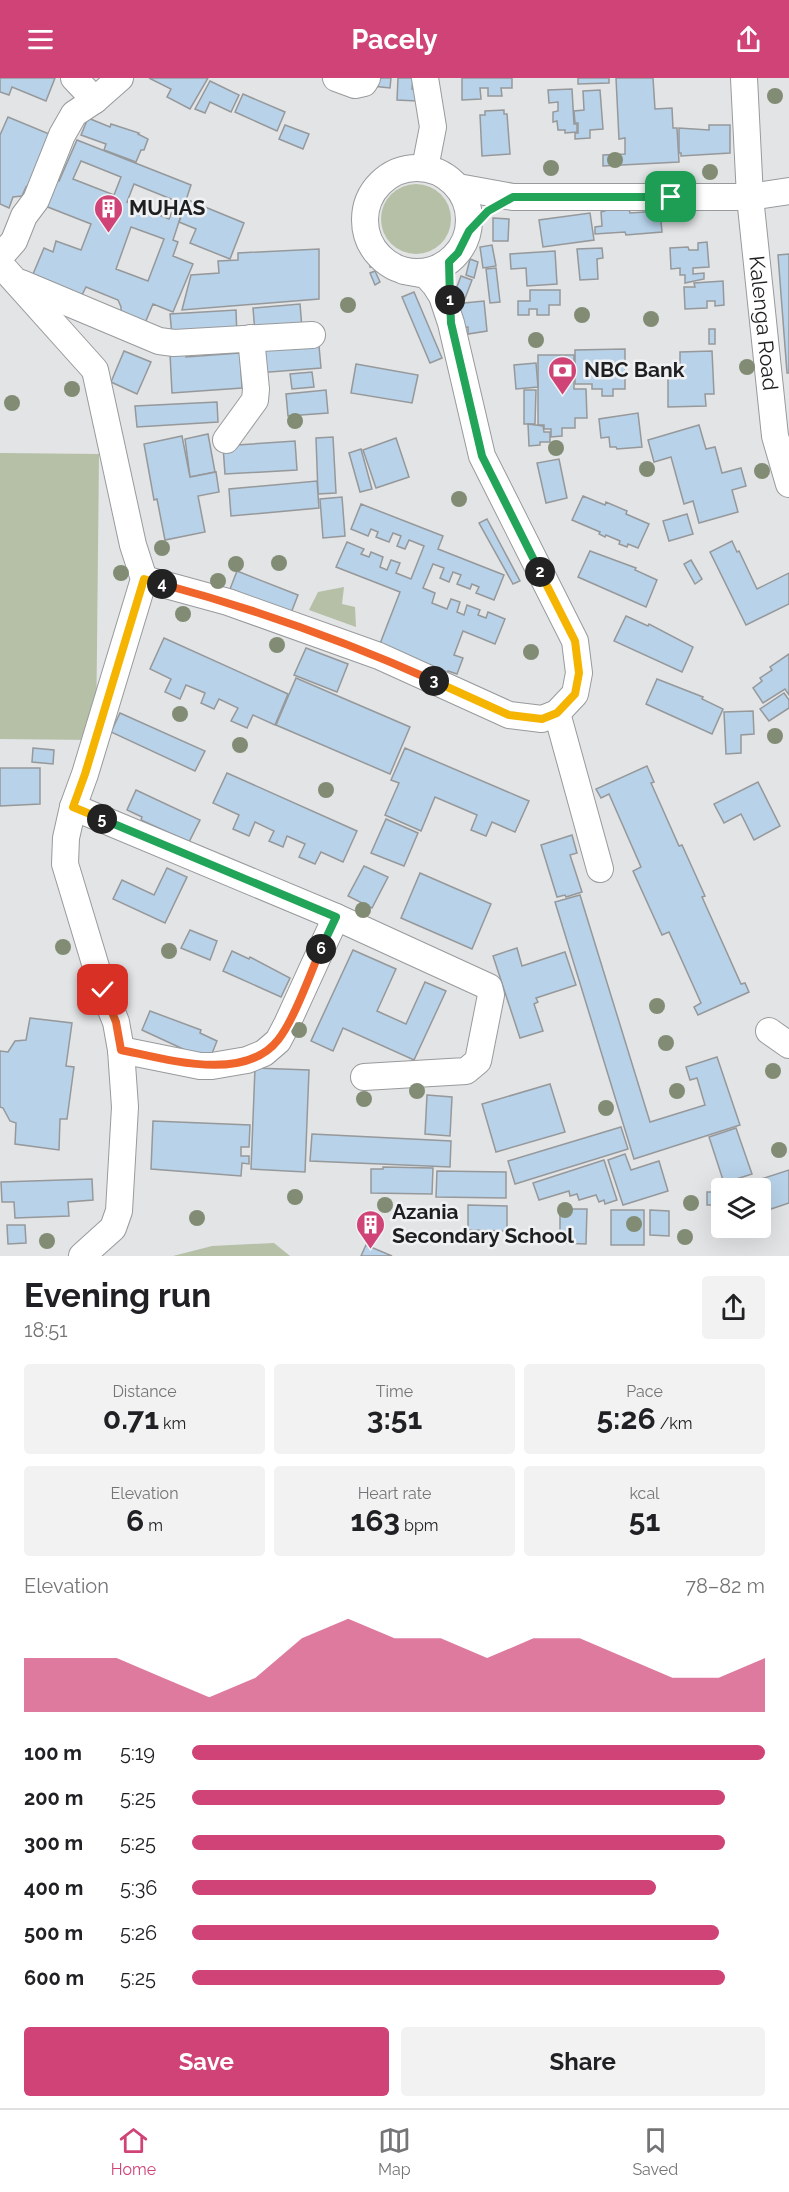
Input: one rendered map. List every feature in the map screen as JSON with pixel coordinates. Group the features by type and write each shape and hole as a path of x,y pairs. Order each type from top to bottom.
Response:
{"street":[{"path":"74,78 95,100"},
{"path":"0,257 14,241 24,216 36,200 62,135 74,114 95,100 120,78"},
{"path":"336,78 355,85 364,83 368,78"},
{"path":"425,78 433,127 425,168"},
{"name":"Kalenga Road","path":"744,78 750,197 775,436 789,484"},
{"path":"144,579 228,602 379,656 509,715 542,719 557,713 575,694 579,673 575,641 482,456 451,323 442,296 426,275 404,271 389,264 377,254 364,225 365,209 370,194 394,172 409,168 425,168 443,174 458,187 468,208 469,231"},
{"path":"458,187 513,197 750,197 789,191"},
{"path":"404,271 427,271 449,262 458,253 469,231 488,211 513,197"},
{"path":"449,262 451,323"},
{"path":"7,272 159,341 174,343 312,334"},
{"path":"7,272 95,370 133,545 144,579 73,807 66,838 65,864 103,990 116,1022 121,1050 125,1107 118,1211 113,1228 82,1256"},
{"path":"226,440 255,400 251,338"},
{"path":"557,713 600,869"},
{"path":"73,807 336,917 489,987 491,995 478,1061 466,1071 364,1077"},
{"path":"121,1050 200,1066 247,1060 264,1053 278,1041 287,1024 336,917"}],"green space":[{"path":"416,184 429,187 441,194 448,206 451,219 448,232 441,244 429,251 416,254 403,251 391,244 384,232 381,219 384,206 391,194 403,187"},
{"path":"0,453 99,454 96,740 0,739"},
{"path":"344,587 342,604 355,607 356,627 309,610 318,592"},
{"path":"274,1243 290,1256 173,1256 212,1246"}],"building":[{"path":"0,78 55,78 46,101 12,87 9,95 0,92"},
{"path":"149,78 208,78 190,109 167,97 171,89"},
{"path":"373,78 391,78 390,88 372,86"},
{"path":"398,78 413,78 412,89 418,90 417,101 397,100"},
{"path":"462,78 512,78 512,88 501,88 502,96 488,96 488,88 480,88 481,99 462,100"},
{"path":"578,78 609,78 609,83 578,84"},
{"path":"616,78 653,78 655,109 672,108 673,128 677,128 679,162 603,166 603,155 625,154 625,138 619,139"},
{"path":"210,81 239,95 231,112 210,102 205,113 195,109"},
{"path":"572,89 574,124 577,124 577,132 565,133 565,130 558,130 557,121 553,122 553,112 558,111 558,102 549,103 548,90"},
{"path":"600,90 603,129 590,130 590,138 575,139 575,133 578,133 578,123 575,123 574,111 584,110 583,91"},
{"path":"243,94 285,112 277,131 235,112"},
{"path":"504,110 504,114 507,114 510,154 482,156 480,115 485,115 485,111"},
{"path":"8,117 59,138 37,177 26,187 22,196 13,197 9,208 0,204 0,135"},
{"path":"88,118 110,127 111,124 139,133 148,139 136,162 104,150 106,144 81,135"},
{"path":"285,125 309,134 303,149 279,139"},
{"path":"709,125 730,125 730,153 681,156 679,128 709,130"},
{"name":"MUHAS","path":"77,140 191,185 173,240 178,242 173,256 193,264 173,312 153,304 145,323 121,314 118,300 86,287 81,297 72,293 73,291 33,274 44,248 53,252 56,241 81,250 91,224 35,202 46,177 59,181","holes":["81,161 121,177 114,195 73,179","134,184 176,201 169,219 127,202","131,227 164,239 148,281 116,269"]},
{"path":"188,200 244,223 230,259 190,243 196,229 179,222"},
{"path":"604,205 629,209 630,213 660,211 662,232 626,235 625,232 595,234 595,227 602,226 601,212 605,211"},
{"path":"590,213 594,240 543,247 539,220"},
{"path":"493,218 509,219 508,241 493,241"},
{"path":"707,242 709,267 693,268 693,274 704,273 704,279 685,283 685,275 680,275 680,268 671,269 670,248 688,247 689,250 698,250 698,243"},
{"path":"492,245 496,266 483,268 480,247"},
{"path":"602,248 603,258 597,259 598,279 580,280 577,249"},
{"path":"319,249 319,299 182,310 191,275 219,273 218,261 238,260 238,253"},
{"path":"555,251 557,284 527,286 526,268 511,269 510,254"},
{"path":"789,254 789,373 787,373 778,255"},
{"path":"369,256 374,256 375,267 370,267"},
{"path":"470,259 478,262 474,278 466,275"},
{"path":"496,268 500,302 490,303 486,269"},
{"path":"375,271 380,282 375,285 370,273"},
{"path":"461,276 472,280 464,301 453,297"},
{"path":"723,281 724,305 715,306 715,301 707,301 707,308 685,309 684,287 695,287 694,283"},
{"path":"530,290 560,290 560,305 549,305 549,315 537,315 537,309 529,309 529,315 518,315 518,301 530,301"},
{"path":"414,292 442,358 430,363 402,297"},
{"path":"484,301 487,331 468,334 468,327 457,328 454,304"},
{"path":"300,304 302,328 255,333 253,308"},
{"path":"236,310 237,337 172,336 170,314"},
{"path":"709,329 715,329 715,344 709,344"},
{"path":"319,346 321,368 257,373 255,351"},
{"path":"625,349 625,389 613,389 613,396 602,396 602,389 592,389 592,384 575,384 575,350"},
{"path":"124,351 151,362 137,394 111,382"},
{"path":"712,351 714,394 705,394 706,406 668,407 668,376 680,376 680,352"},
{"path":"186,353 186,357 240,353 242,388 172,393 170,354"},
{"path":"538,355 574,355 574,389 586,389 587,418 575,418 575,428 562,428 562,436 551,437 551,429 544,429 544,425 538,425"},
{"path":"536,363 538,387 516,389 514,365"},
{"path":"356,364 418,375 412,403 351,393"},
{"path":"312,372 314,387 292,389 290,374"},
{"path":"326,390 328,413 288,416 286,394"},
{"path":"524,390 536,390 535,424 524,424"},
{"path":"217,402 218,422 137,427 135,406"},
{"path":"638,413 642,447 617,449 610,447 609,437 601,438 599,419"},
{"path":"528,424 543,426 544,432 550,432 550,442 540,442 540,445 529,446"},
{"path":"699,425 706,449 715,447 722,473 741,468 746,486 732,490 738,512 699,523 693,501 684,504 671,457 654,462 648,440"},
{"path":"208,434 215,472 190,477 185,439"},
{"path":"182,436 190,477 216,472 219,492 198,496 205,532 165,540 157,499 154,500 144,444"},
{"path":"333,437 336,493 318,494 316,438"},
{"path":"396,438 409,477 376,488 363,450"},
{"path":"295,441 297,470 225,474 223,446"},
{"path":"361,449 372,489 360,492 349,453"},
{"path":"559,459 567,498 546,503 537,463"},
{"path":"317,481 319,508 231,516 229,489"},
{"path":"583,496 605,505 606,502 649,524 638,548 628,544 627,547 619,544 620,541 606,535 605,537 599,534 600,532 572,520"},
{"path":"342,497 345,536 323,538 320,499"},
{"path":"361,504 443,536 438,549 504,575 494,600 476,593 479,587 472,584 470,589 457,584 461,575 453,572 449,582 440,578 444,568 433,564 423,588 435,593 432,603 447,609 451,599 460,602 457,612 464,615 467,605 480,610 478,615 486,618 488,612 505,619 495,644 463,631 454,655 463,658 457,674 448,671 443,682 378,649 400,592 336,567 347,542 364,549 361,554 369,557 371,552 383,557 380,567 387,570 391,560 400,563 396,573 411,579 424,546 409,540 405,549 397,546 401,536 393,533 389,542 376,537 378,532 371,529 368,536 351,529"},
{"path":"687,514 693,534 669,541 663,521"},
{"path":"487,519 520,581 513,584 479,523"},
{"path":"732,541 757,589 789,573 789,604 746,625 710,552"},
{"path":"590,551 636,568 635,570 657,580 646,607 578,577"},
{"path":"691,560 702,579 695,584 684,564"},
{"path":"237,571 298,595 291,613 230,589"},
{"path":"626,616 648,626 649,624 693,647 682,672 614,641"},
{"path":"164,638 288,694 275,725 253,715 247,728 231,721 238,708 219,699 214,709 201,703 205,693 186,685 180,699 165,692 171,679 150,669"},
{"path":"306,648 348,664 337,692 294,675"},
{"path":"789,654 789,695 785,689 763,703 753,688 762,681 760,678 772,670 770,667"},
{"path":"296,678 410,727 390,774 276,725"},
{"path":"657,679 703,697 702,699 723,709 712,734 646,704"},
{"path":"784,693 789,700 789,708 769,721 760,709"},
{"path":"753,711 754,734 741,735 741,753 726,754 724,712"},
{"path":"120,713 205,751 195,771 111,732"},
{"path":"33,748 54,750 53,764 32,762"},
{"path":"405,748 529,801 515,832 492,822 486,836 471,830 477,815 435,797 421,831 385,815 399,783 391,780"},
{"path":"647,766 654,782 651,783 679,846 682,845 705,896 702,897 741,984 745,983 749,992 698,1015 694,1007 701,1003 669,932 662,935 633,871 641,867 609,794 601,798 596,789"},
{"path":"0,768 40,768 40,804 0,806"},
{"path":"227,773 357,831 343,862 321,852 315,864 299,857 305,844 287,836 283,847 269,841 274,831 255,822 249,836 233,829 239,815 213,803"},
{"path":"758,782 780,826 754,840 741,814 724,823 714,804"},
{"path":"136,790 200,820 189,842 141,820 142,817 127,810"},
{"path":"386,819 418,833 404,866 371,853"},
{"path":"572,835 577,853 570,855 582,892 557,897 541,845"},
{"path":"364,866 388,877 372,908 348,896"},
{"path":"167,868 187,877 165,923 113,899 122,880 154,895"},
{"path":"420,873 491,904 472,949 401,918"},
{"path":"580,895 650,1122 705,1105 697,1078 690,1080 686,1067 717,1057 740,1125 634,1159 555,902"},
{"path":"190,930 217,941 210,960 181,948"},
{"path":"517,948 522,966 565,952 576,985 536,998 538,1002 534,1004 543,1031 520,1038 493,956"},
{"path":"353,950 396,969 377,1011 406,1024 425,982 446,991 414,1060 343,1028 333,1051 311,1041"},
{"path":"232,951 249,959 250,957 290,978 281,997 223,971"},
{"path":"150,1011 201,1030 200,1033 217,1041 209,1061 142,1030"},
{"path":"30,1018 72,1023 66,1066 74,1067 67,1119 60,1119 59,1150 15,1144 16,1123 10,1121 3,1108 0,1107 0,1051 8,1052 15,1041 26,1040"},
{"path":"255,1068 309,1070 305,1172 251,1169"},
{"path":"550,1084 565,1132 496,1152 482,1104"},
{"path":"427,1095 452,1097 450,1136 425,1134"},
{"path":"153,1121 250,1125 249,1147 241,1147 241,1156 249,1156 249,1164 242,1163 241,1176 151,1169"},
{"path":"621,1127 628,1149 515,1184 508,1161"},
{"path":"736,1128 752,1174 740,1178 722,1178 709,1137"},
{"path":"312,1134 451,1141 450,1167 310,1161"},
{"path":"625,1154 631,1170 659,1161 668,1191 623,1205 608,1160"},
{"path":"604,1160 617,1200 605,1204 604,1200 599,1202 596,1195 579,1200 577,1194 570,1196 569,1191 539,1200 533,1183"},
{"path":"383,1167 433,1168 432,1194 371,1193 371,1169 383,1169"},
{"path":"789,1170 789,1203 771,1209 771,1178 764,1178"},
{"path":"437,1171 506,1172 506,1198 436,1197"},
{"path":"92,1179 93,1200 68,1202 69,1216 15,1218 14,1202 2,1202 1,1182"},
{"path":"707,1192 711,1192 711,1205 707,1205"},
{"path":"468,1205 507,1206 507,1231 468,1230"},
{"path":"560,1209 587,1209 586,1244 560,1243"},
{"path":"611,1210 644,1210 644,1245 611,1245"},
{"path":"650,1210 669,1211 669,1236 650,1235"},
{"path":"7,1225 25,1225 26,1243 8,1244"},
{"name":"Azania Secondary School","path":"366,1245 392,1256 361,1256"}],"place":[{"name":"MUHAS","path":"108,234"},
{"name":"NBC Bank","path":"563,396"},
{"name":"Azania Secondary School","path":"371,1250"}],"route":[{"path":"103,990 116,1022 121,1050 200,1066 247,1060 264,1053 278,1041 336,917 73,807 144,579 228,602 379,656 509,715 542,719 557,713 575,694 579,673 575,641 482,456 451,323 449,262 458,253 469,231 488,211 513,197 671,197"}]}
